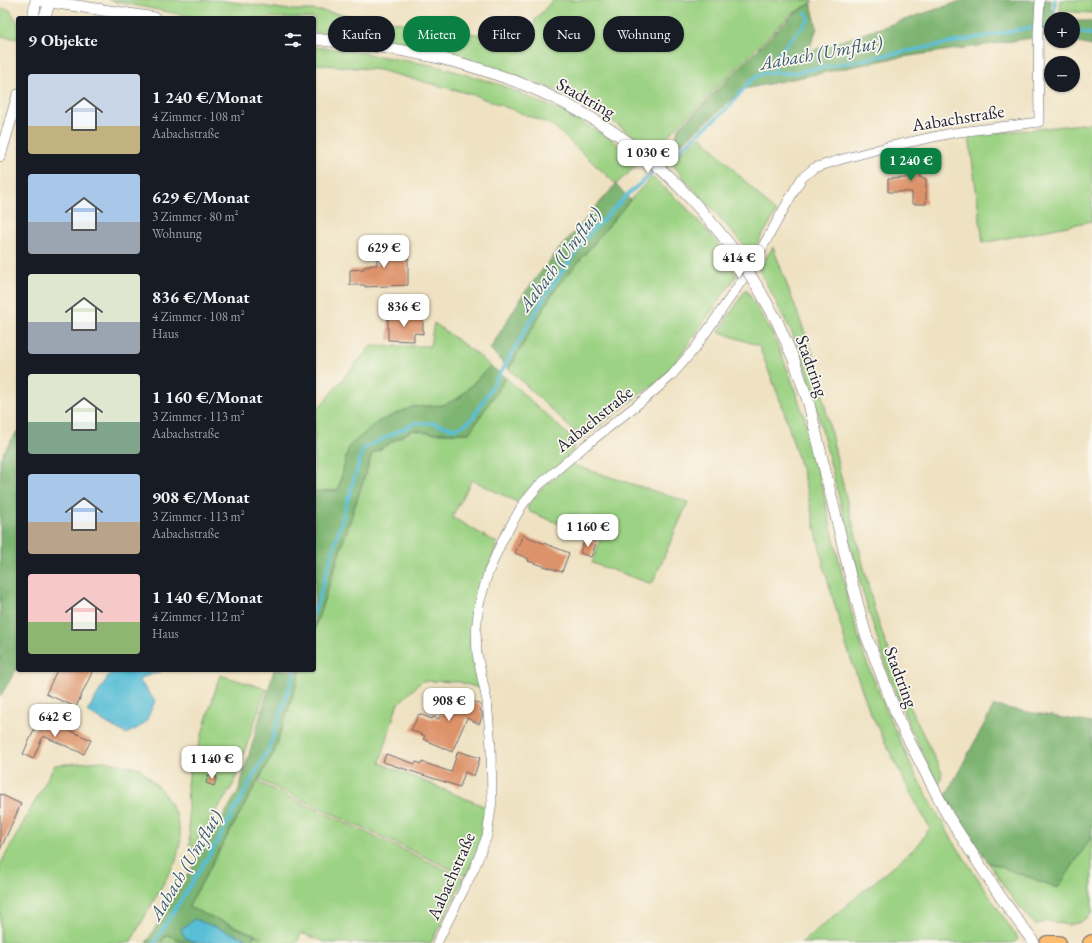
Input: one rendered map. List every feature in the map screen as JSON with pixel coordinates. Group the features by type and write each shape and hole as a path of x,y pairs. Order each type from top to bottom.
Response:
{"main road":[{"path":"1047,943 1059,943"}],"street":[{"path":"33,16 37,0 143,16"},
{"name":"Aabachstraße","path":"438,943 474,869 487,836 492,801 491,747 487,701 477,654 476,630 479,605 488,573 502,541 523,504 539,485 585,446 642,402 672,375 709,330 752,266 798,184 802,178 814,168 887,147 952,133 1039,122 1038,34 1040,0"},
{"path":"45,16 51,1"},
{"name":"Stadtring","path":"316,39 411,52 461,64 513,81 552,97 587,115 637,149 675,183 703,212 737,254 777,322 794,360 809,404 865,632 900,723 948,816 1000,896 1034,943"},
{"path":"0,156 16,102"}],"green space":[{"path":"108,0 219,0 290,10 314,10 355,16 328,16 328,33 316,32 316,16 188,16"},
{"path":"553,0 812,0 813,2 790,15 654,150 615,123 555,90 467,60 434,52 470,52 470,33 478,34 478,52 535,52 535,20"},
{"path":"964,0 1051,0 1050,8 1054,12 1044,12 1044,36 889,59 744,89 680,145 675,141 678,129 790,17 811,3 817,28 808,52"},
{"path":"1061,0 1092,0 1092,13 1060,11"},
{"path":"0,8 10,10 16,20 16,39 0,36"},
{"path":"1080,21 1092,21 1092,46 1080,43"},
{"path":"395,22 403,23 403,45 395,43"},
{"path":"316,47 328,49 328,52 357,52 436,66 498,84 561,111 610,138 640,163 616,184 552,125 474,95 379,70 316,64"},
{"path":"1092,123 1092,221 983,243 969,136"},
{"path":"701,136 776,213 751,254 670,161"},
{"path":"652,177 686,207 717,242 736,276 668,373 582,439 509,369 552,294 630,200"},
{"path":"616,184 630,200 552,294 509,369 490,349 522,296 555,254"},
{"path":"773,247 815,360 839,469 875,612 903,693 942,773 939,786 910,727 890,679 861,586 809,378 792,333 759,269"},
{"path":"746,289 772,333 789,373 808,428 849,604 864,656 916,776 951,838 1018,939 1014,943 801,943 914,849 930,828 912,796 870,712 847,648 824,567 804,478 782,405 759,346 719,332"},
{"path":"434,323 478,355 490,366 459,398 443,405 412,407 349,446 338,490 316,492 316,411 371,346 430,346"},
{"path":"490,366 506,378 469,433 432,433 412,430 372,454 316,624 316,492 338,490 349,446 379,421 412,407 443,405 459,398"},
{"path":"506,378 575,441 572,453 519,503 472,480 452,517 497,543 473,619 482,689 459,682 422,681 397,705 380,763 488,808 480,844 466,876 259,780 274,752 300,672 316,672 316,624 372,454 412,430 432,433 469,433"},
{"path":"16,433 16,669 0,697 0,458"},
{"path":"570,464 688,502 652,584 592,563 600,540 530,512 527,507 536,494"},
{"path":"273,672 300,672 274,752 188,907 255,935 250,943 243,943 245,938 185,938 196,943 188,943 167,935 160,943 146,943 238,792"},
{"path":"220,675 266,689 233,785 190,853 187,783"},
{"path":"994,706 1092,723 1092,836 1058,888 988,862 945,797"},
{"path":"104,761 140,768 163,792 176,814 181,839 176,861 130,943 0,943 0,865 55,765"},
{"path":"257,782 464,878 431,943 327,943 301,933 297,943 251,943 255,935 261,939 262,937 188,908"},
{"path":"1092,836 1092,913 1081,922 1068,925 1047,921 1035,925 1012,898 988,862 1058,888"},
{"path":"167,935 187,943 161,943"}],"water":[{"path":"111,672 159,672 148,675 139,680 155,701 145,722 138,728 126,734 87,712"},
{"path":"194,919 245,938 243,943 196,943 185,938 181,929"}],"building":[{"path":"906,156 920,156 921,178 926,178 926,204 912,204 912,192 888,192 888,179 906,178"},
{"path":"408,246 408,285 365,287 365,285 350,285 350,270 364,269 364,267 377,265 377,247"},
{"path":"388,316 423,318 423,334 414,333 414,341 388,340"},
{"path":"523,535 569,553 562,572 528,561 529,559 515,553"},
{"path":"585,538 596,543 591,557 580,553"},
{"path":"56,672 92,672 76,707 46,694"},
{"path":"450,693 455,695 456,693 481,705 480,711 482,712 482,717 479,724 467,718 452,752 423,739 425,736 411,730 419,714 432,719 433,717 439,719"},
{"path":"40,717 91,740 84,754 43,736 33,759 23,754"},
{"path":"458,751 480,758 474,776 465,772 460,787 383,762 386,754 415,764 416,762 422,764 422,762 451,772"},
{"path":"209,774 217,777 214,786 206,783"},
{"path":"0,794 21,804 0,850"}],"waterway":[{"path":"1054,11 1055,0"},
{"path":"776,73 773,60 809,19 806,13"},
{"name":"Aabach (Umflut)","path":"316,607 363,449 415,423 433,423 455,429 472,419 545,296 589,234 628,194 727,109 752,79 763,73 793,73 1028,28 1044,27"},
{"name":"Aabach (Umflut)","path":"1080,32 1092,34"},
{"name":"Aabach (Umflut)","path":"154,943 216,844 269,748 294,672"}]}
